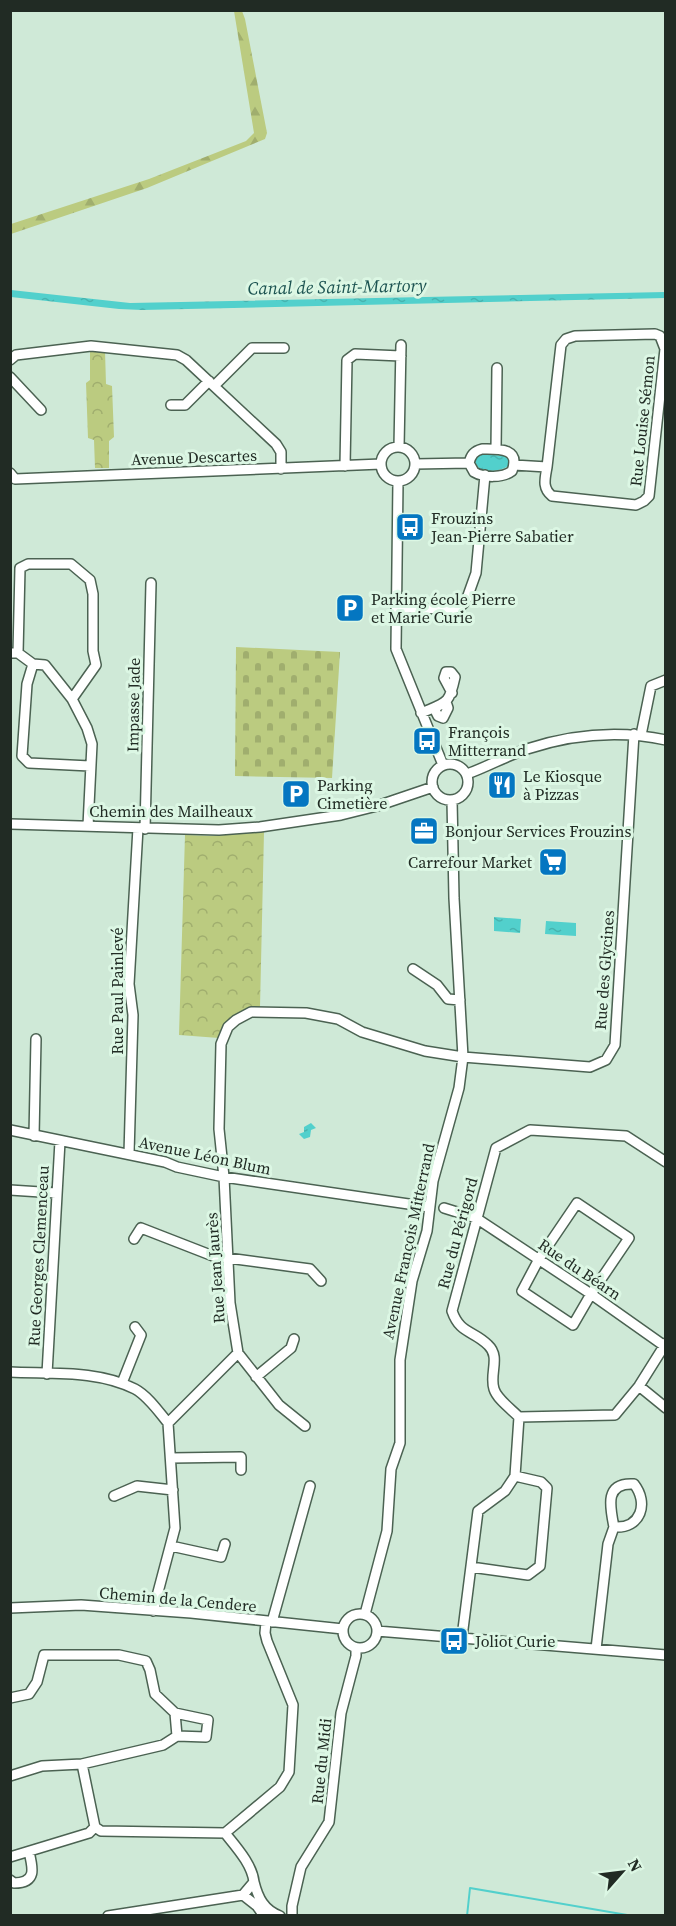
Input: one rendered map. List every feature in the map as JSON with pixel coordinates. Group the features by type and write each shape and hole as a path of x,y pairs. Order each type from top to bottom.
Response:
{"street":[{"name":"Rue Louise Sémon","path":"655,334 660,336 665,349 649,496 636,505 552,496 544,485 548,467 561,345 566,339 574,336 655,334"},
{"path":"399,447 401,345"},
{"path":"12,354 91,346 177,355 186,360 276,444 280,452 281,469"},
{"path":"171,405 185,405 252,348 284,348"},
{"path":"345,466 347,360 355,354 401,356"},
{"path":"496,449 497,368"},
{"path":"10,377 41,410"},
{"path":"399,447 410,452 415,464 410,476 398,481 385,474 381,464 385,454 399,447"},
{"path":"496,449 507,450 511,454 514,465 508,474 485,476 474,472 469,463 473,453 477,450 496,449"},
{"path":"415,464 469,463"},
{"name":"Avenue Descartes","path":"10,473 15,479 381,464"},
{"path":"514,465 548,467"},
{"path":"396,608 453,609 466,602 476,573 485,476"},
{"path":"398,481 396,649 443,765"},
{"path":"72,699 96,665 93,651 93,594 90,580 71,564 28,564 20,568 14,653 33,664 45,665 72,699 87,728 92,744 88,826"},
{"name":"Impasse Jade","path":"141,828 151,583"},
{"path":"33,664 27,684 22,756 29,763 90,766"},
{"name":"Rue des Glycines","path":"225,1177 219,1129 221,1044 228,1027 244,1015 261,1011 306,1013 338,1019 362,1032 418,1049 463,1057 590,1067 606,1060 615,1045 638,735 651,686 666,680"},
{"path":"421,713 434,708 438,716 443,718 448,708 446,702 451,698 452,693"},
{"path":"466,774 525,750 557,741 593,735 638,735 666,740"},
{"path":"443,765 457,765 466,774 468,786 452,800 440,797 433,787 435,773 443,765"},
{"name":"Chemin des Mailheaux","path":"10,824 219,830 297,823 378,806 433,787"},
{"name":"Avenue François Mitterrand","path":"365,1614 387,1531 391,1469 400,1443 400,1360 412,1281 426,1231 433,1181 459,1088 463,1057 452,800"},
{"name":"Rue Paul Painlevé","path":"129,1154 133,1015 129,984 141,828"},
{"path":"413,969 437,986 448,999 460,1000"},
{"path":"34,1136 36,1039"},
{"name":"Avenue Léon Blum","path":"10,1130 129,1154 225,1177 429,1207"},
{"name":"Rue du Périgord","path":"519,1417 495,1392 492,1381 495,1357 489,1345 456,1323 452,1311 496,1148 530,1130 626,1136 666,1162"},
{"name":"Rue Georges Clemenceau","path":"47,1374 60,1141"},
{"name":"Rue Jean Jaurès","path":"225,1177 230,1304 238,1353"},
{"path":"10,1190 56,1193"},
{"path":"577,1203 629,1238 573,1325 522,1291 539,1259 577,1203"},
{"name":"Rue du Béarn","path":"444,1208 476,1218 665,1345"},
{"path":"134,1239 141,1228 213,1256 310,1269 321,1281"},
{"path":"122,1383 141,1335 135,1327"},
{"path":"255,1377 291,1348 294,1339"},
{"path":"462,1637 478,1510 505,1491 515,1476 519,1417 615,1415 639,1386 665,1345"},
{"path":"168,1424 238,1353 279,1405 305,1426"},
{"path":"10,1372 104,1377 137,1390 158,1410 168,1424 175,1527 153,1611"},
{"path":"639,1386 666,1408"},
{"path":"171,1458 241,1457 241,1470"},
{"path":"471,1568 528,1575 540,1566 547,1488 541,1482 515,1476"},
{"path":"596,1649 608,1544 614,1527 610,1508 612,1495 616,1487 625,1483 634,1484 640,1491 641,1502 637,1520 630,1526 614,1527"},
{"path":"114,1496 137,1486 173,1490"},
{"path":"82,1764 95,1827 101,1831 225,1833 280,1787 289,1772 293,1704 265,1633 310,1486"},
{"path":"171,1546 221,1557 225,1544"},
{"name":"Chemin de la Cendere","path":"10,1608 81,1605 343,1629"},
{"path":"365,1614 374,1620 377,1631 371,1644 356,1648 346,1641 343,1629 349,1617 365,1614"},
{"path":"377,1631 666,1655"},
{"name":"Rue du Midi","path":"281,1916 292,1911 302,1868 329,1822 341,1713 356,1648"},
{"path":"10,1698 29,1694 37,1682 44,1655 119,1655 146,1660 155,1694 175,1713 208,1720 206,1737 177,1736 163,1745 82,1764 42,1766 10,1776"},
{"path":"175,1713 177,1736"},
{"path":"10,1857 88,1833 95,1827"},
{"path":"225,1833 254,1875 254,1882 264,1906 270,1912 281,1916"},
{"path":"10,1880 14,1883 22,1883 30,1878 33,1869 29,1852"},
{"path":"108,1916 243,1895 254,1882"},
{"path":"243,1895 257,1906 264,1916"}],"green space":[{"path":"234,11 242,11 245,19 267,133 265,139 147,188 11,234 11,224 149,179 246,141 254,133"},
{"path":"90,349 105,351 106,384 112,386 114,437 109,441 109,468 95,468 94,440 88,438 86,383 90,380"},
{"path":"236,647 340,652 332,778 235,776"},
{"path":"264,832 260,1007 235,1018 225,1026 219,1038 179,1035 185,835 212,836"}],"water":[{"path":"11,290 130,303 665,292 666,298 142,310 11,297"},
{"path":"484,454 504,456 508,459 508,466 493,471 478,467 476,457"},
{"path":"494,917 521,919 520,933 494,931"},
{"path":"546,921 576,923 576,936 545,934"},
{"path":"311,1123 316,1128 311,1130 310,1137 304,1139 299,1134 304,1132 304,1127"}],"waterway":[{"path":"467,1916 470,1888 633,1916"}],"place":[{"name":"Frouzins Jean-Pierre Sabatier","path":"410,527"},
{"name":"Parking école Pierre et Marie Curie","path":"350,608"},
{"name":"François Mitterrand","path":"427,741"},
{"name":"Le Kiosque à Pizzas","path":"502,785"},
{"name":"Parking Cimetière","path":"296,794"},
{"name":"Bonjour Services Frouzins","path":"424,831"},
{"name":"Carrefour Market","path":"553,862"},
{"name":"Joliot Curie","path":"454,1641"}],"water label":[{"name":"Canal de Saint-Martory","path":"337,287"}]}
